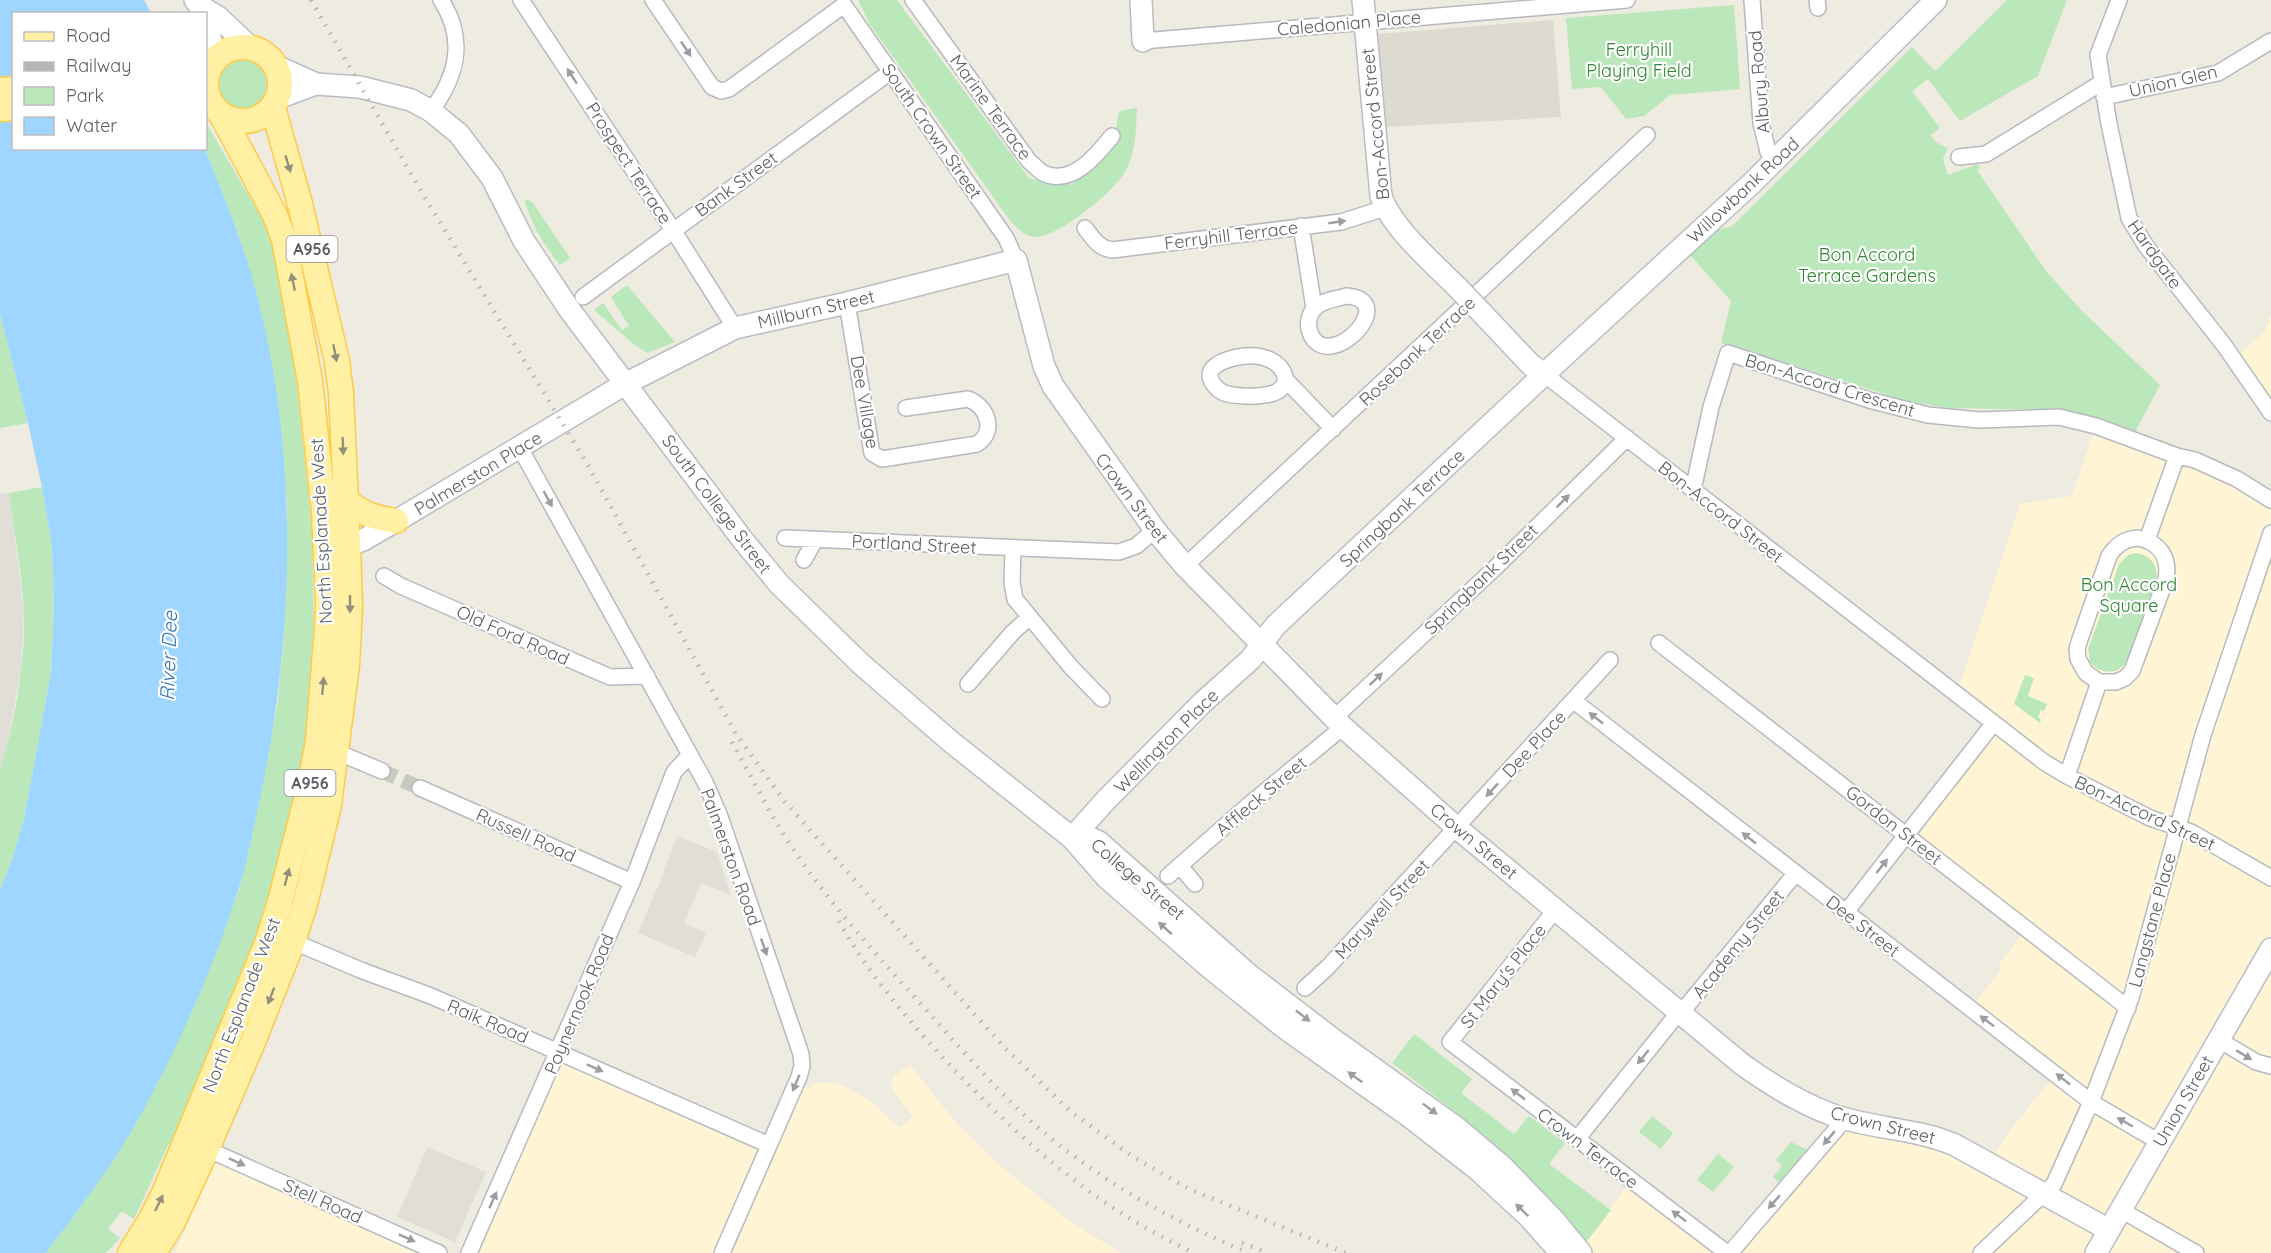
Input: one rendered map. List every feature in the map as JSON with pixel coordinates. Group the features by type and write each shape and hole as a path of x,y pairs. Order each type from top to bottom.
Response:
{"main road":[{"path":"211,63 226,51 238,47 250,47 261,51 276,66"},
{"name":"A956","path":"207,78 211,63"},
{"name":"A956","path":"275,103 281,87 276,66"},
{"name":"A956","path":"207,92 214,109"},
{"path":"214,109 239,121 248,121 266,114 275,103"},
{"name":"North Esplanade West","path":"130,1253 165,1191 270,933 291,863 318,741 327,628 346,500 341,393 337,361 306,224 275,103"},
{"name":"North Esplanade West","path":"154,1253 173,1222 207,1149 293,941 306,904 320,850 337,752 347,665 350,606 337,550 324,512 310,381 284,239 275,215 214,109"},
{"path":"346,500 369,516 396,521"}],"street":[{"path":"431,111 442,97 452,70 457,44 453,22 441,0"},
{"name":"Prospect Terrace","path":"521,0 735,328"},
{"path":"653,0 712,87 722,91 729,89 844,2"},
{"name":"Marine Terrace","path":"913,0 1029,161 1043,173 1060,177 1076,171 1098,155 1112,136"},
{"path":"1141,0 1143,41"},
{"name":"Bon-Accord Street","path":"1363,0 1377,157 1384,208 1531,366 2044,762 2150,818 2191,832 2271,878"},
{"name":"Caledonian Place","path":"1143,41 1558,3 1627,0"},
{"name":"Albury Road","path":"1752,0 1761,123 1768,152 1776,160"},
{"name":"Willowbank Road","path":"1544,374 1776,160 1936,0"},
{"name":"Hardgate","path":"2119,0 2098,55 2123,198 2129,218 2136,233 2228,350 2271,413"},
{"name":"South Crown Street","path":"844,2 1006,238 1016,260"},
{"path":"207,13 218,17 250,47"},
{"name":"Union Glen","path":"1959,157 1986,154 2103,90 2218,73 2271,41"},
{"path":"207,42 211,63"},
{"name":"South College Street","path":"276,66 316,84 360,87 398,95 431,111 459,134 492,178 530,251 569,309 742,540 779,584 870,672 950,741 1072,838"},
{"name":"Bank Street","path":"583,297 890,72"},
{"name":"South College Street","path":"275,103 316,84"},
{"name":"Rosebank Terrace","path":"1185,566 1647,135"},
{"name":"Ferryhill Terrace","path":"1085,228 1104,249 1112,250 1341,222 1384,208"},
{"path":"1301,226 1314,308"},
{"name":"Millburn Street","path":"625,384 735,328 847,303 1016,260"},
{"name":"Crown Street","path":"1016,260 1044,366 1053,386 1155,530 1185,566 1338,723 1457,828 1680,1013 1773,1086 1845,1119 1938,1137 1955,1144 2109,1230"},
{"name":"Dee Village","path":"847,303 872,453 876,457 882,459 977,444 987,434 986,415 976,402 968,399 906,408"},
{"name":"Bon-Accord Crescent","path":"1694,490 1711,407 1728,353 1869,400 1928,415 1979,420 2059,417 2096,426 2177,456 2195,460 2228,475 2271,500"},
{"name":"Springbank Terrace","path":"1261,644 1275,626 1544,374"},
{"path":"1285,379 1333,429"},
{"name":"Palmerston Place","path":"337,550 396,521 625,384"},
{"name":"Springbank Street","path":"1338,723 1627,438"},
{"name":"Palmerston Road","path":"520,448 705,783 719,814 802,1059 799,1077 722,1253"},
{"path":"2147,540 2177,456"},
{"name":"Portland Street","path":"785,538 1119,552 1136,546 1155,530"},
{"name":"Langstane Place","path":"1981,1253 2054,1184 2091,1102 2128,1008 2203,735 2271,533"},
{"path":"2131,539 2147,540 2156,545 2165,557 2166,579 2132,671 2125,678 2116,682 2099,682 2081,668 2077,649 2080,639 2113,549 2131,539"},
{"path":"804,560 815,540"},
{"path":"1013,549 1012,583 1015,599 1071,668 1102,699"},
{"name":"Old Ford Road","path":"384,576 401,586 610,677 647,676"},
{"path":"968,684 1012,632 1030,617"},
{"name":"Gordon Street","path":"1659,643 2128,1008"},
{"name":"Wellington Place","path":"1072,838 1106,800 1202,703 1251,659 1261,644"},
{"name":"Dee Place","path":"1457,828 1610,660"},
{"path":"2067,776 2099,682"},
{"name":"Dee Street","path":"1574,701 2091,1102 2159,1142"},
{"name":"Affleck Street","path":"1195,884 1174,871 1338,723"},
{"path":"1846,912 1993,724"},
{"path":"337,752 382,771"},
{"name":"Poynernook Road","path":"469,1253 632,882 674,772 689,756"},
{"name":"Russell Road","path":"420,788 632,882"},
{"name":"Marywell Street","path":"1305,988 1328,967 1457,828"},
{"name":"College Street","path":"1072,838 1088,837 1099,842 1248,974 1334,1040 1456,1128 1521,1184 1581,1253"},
{"name":"College Street","path":"1072,838 1107,878 1209,967 1283,1027 1410,1117 1477,1169 1529,1217 1561,1253"},
{"name":"Academy Street","path":"1577,1140 1795,874"},
{"name":"St Mary's Place","path":"1450,1042 1556,909"},
{"name":"Raik Road","path":"270,933 401,984 769,1145"},
{"name":"Union Street","path":"2096,1253 2271,949"},
{"path":"2218,1040 2256,1062 2271,1066"},
{"name":"Crown Terrace","path":"1450,1042 1728,1253 1845,1119"},
{"name":"Stell Road","path":"207,1149 439,1253"},
{"path":"2121,1210 2196,1253"}],"shaded area":[{"path":"1553,20 1561,117 1386,127 1377,34"},
{"path":"2271,316 2271,413 2233,358 2264,333"},
{"path":"2096,426 2271,500 2271,1253 1730,1253 1845,1119 1988,1163 2015,1124 2052,1078 1969,1011 2002,968 1998,965 2026,929 1907,834 1993,724 1952,691 1958,686 1963,675 2020,504 2072,496"},
{"path":"9,493 24,611 21,668 6,752 0,769 0,494"},
{"path":"677,836 717,852 731,895 701,883 684,923 706,933 695,957 638,933"},
{"path":"560,1054 767,1146 722,1253 468,1253"},
{"path":"910,1065 958,1125 998,1164 1071,1222 1121,1253 724,1253 799,1084 809,1089 812,1084 828,1082 844,1086 871,1101 899,1128 913,1116 893,1090 893,1077"},
{"path":"427,1147 486,1172 455,1242 397,1217"},
{"path":"217,1156 432,1253 175,1253"},
{"path":"1631,1180 1727,1253 1570,1253 1585,1243"}],"green space":[{"path":"858,0 897,0 1029,178 1052,185 1072,184 1097,164 1114,142 1119,111 1137,108 1133,151 1123,175 1094,205 1065,225 1039,237 1024,234 1011,222 869,23"},
{"name":"Bon Accord Terrace Gardens","path":"2007,0 2067,0 2038,76 1960,121 1928,79 1912,91 1940,128 1931,135 1936,142 1948,148 1943,159 1948,175 1978,164 1980,168 1977,170 2046,271 2081,310 2160,385 2134,434 2096,418 2066,410 1948,408 1907,401 1721,343 1731,301 1690,255 1718,230 1732,226 1912,47 1935,71"},
{"name":"Ferryhill Playing Field","path":"1734,5 1740,89 1670,95 1644,116 1626,119 1601,87 1572,89 1566,18"},
{"path":"244,60 253,62 264,71 269,85 267,94 258,105 244,110 235,108 224,99 219,85 221,76 230,65"},
{"path":"207,125 263,220 274,251 294,358 312,530 315,688 307,751 269,910 175,1141 168,1145 134,1219 122,1211 108,1229 120,1238 106,1253 46,1253 77,1211 156,1087 188,1016 239,890 277,707 283,647 287,503 277,400 264,327 236,228 205,150"},
{"path":"527,199 533,203 570,258 560,265 535,227 525,201"},
{"path":"627,285 675,342 648,353 636,346 594,310 603,303 622,330 629,326 611,297"},
{"path":"0,314 28,423 0,428"},
{"path":"42,487 52,546 54,607 51,673 24,819 0,890 0,769 18,691 24,629 22,582 9,493"},
{"name":"Bon Accord Square","path":"2134,553 2152,561 2155,565 2156,580 2137,638 2127,660 2119,669 2106,672 2090,662 2088,649 2119,564 2128,555"},
{"path":"2025,675 2034,678 2028,696 2047,704 2038,717 2041,719 2040,723 2014,704"},
{"path":"1414,1034 1472,1079 1461,1093 1514,1134 1529,1116 1565,1143 1549,1164 1611,1210 1585,1244 1472,1125 1392,1063"},
{"path":"1652,1116 1673,1133 1661,1149 1639,1132"},
{"path":"1791,1142 1808,1150 1779,1182 1773,1177 1782,1166 1776,1160"},
{"path":"1718,1154 1734,1167 1713,1192 1697,1180"}],"water":[{"name":"River Dee","path":"0,0 144,0 150,12 12,12 12,150 205,150 245,254 267,336 278,404 285,473 287,543 285,612 279,682 269,750 246,864 228,920 181,1036 129,1135 107,1170 46,1253 0,1253 0,890 24,819 51,673 54,607 52,546 42,487 0,314"}],"tunnel":[{"path":"382,771 420,788"}],"railway":[{"path":"311,0 421,191 589,467 736,734 785,802 1003,1046 1071,1112 1132,1156 1189,1189 1346,1253"},
{"path":"732,742 769,810 824,892 875,953 1022,1113 1074,1156 1129,1193 1158,1210 1249,1253"},
{"path":"839,921 875,977 903,1012 947,1062 1003,1119 1093,1194 1125,1216 1195,1253"},
{"path":"1242,1243 1263,1251"}]}
